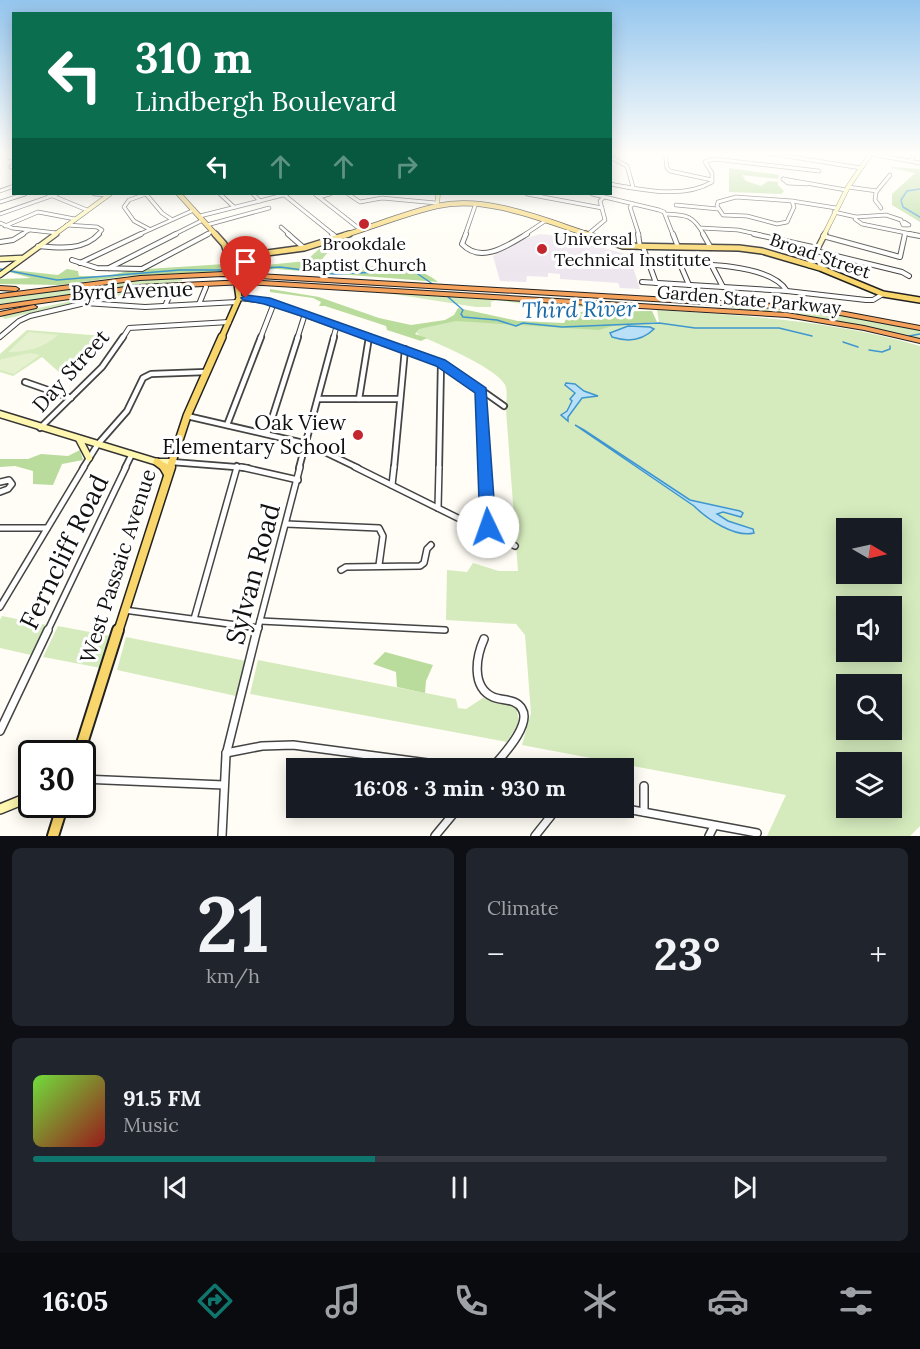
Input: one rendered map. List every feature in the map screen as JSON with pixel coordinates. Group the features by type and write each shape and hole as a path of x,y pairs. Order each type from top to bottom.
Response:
{"highway":[{"name":"Garden State Parkway","path":"0,296 117,280 179,275 242,275 787,315 895,334 920,341"},
{"path":"0,288 17,289 117,280"},
{"name":"Garden State Parkway","path":"0,307 139,287 246,282 774,306 840,313 920,328"},
{"path":"0,314 139,287"}],"main road":[{"path":"180,195 224,244 230,258"},
{"name":"Broad Street","path":"230,258 304,248 437,204 475,206 506,208 623,246 757,250 809,264 883,294 920,300"},
{"name":"West Passaic Avenue","path":"83,740 187,416 238,300 237,284 230,258"},
{"path":"157,462 164,466 168,474"},
{"path":"53,836 59,818"}],"street":[{"path":"809,264 845,191"},
{"path":"877,191 875,200 881,208"},
{"path":"0,202 22,195"},
{"path":"0,214 48,195"},
{"path":"52,195 87,210"},
{"path":"4,272 108,195"},
{"path":"143,195 129,200 124,207 134,221 149,229"},
{"path":"147,195 162,213 172,219"},
{"path":"221,195 234,207"},
{"path":"254,195 260,201"},
{"path":"109,268 201,218 281,195"},
{"path":"286,195 337,238"},
{"path":"317,195 361,230"},
{"path":"350,195 360,202 383,198 437,204 438,195"},
{"path":"532,195 602,208"},
{"path":"598,195 662,210 678,247"},
{"path":"587,235 605,220 600,201 604,196"},
{"path":"792,201 794,207 784,224 724,215 718,209 717,203 729,198 792,201 808,203 856,217 886,215 904,222"},
{"path":"633,204 630,207 656,283"},
{"path":"676,205 718,209"},
{"path":"475,206 462,244 464,248 476,254 495,252 545,221"},
{"path":"207,225 269,208"},
{"path":"80,263 194,210"},
{"path":"5,226 38,212 75,219"},
{"path":"753,218 758,213"},
{"path":"665,214 692,217 701,228 711,248"},
{"path":"856,217 856,221 862,224 920,236"},
{"path":"0,223 29,230 57,232"},
{"path":"38,246 77,248 94,238 102,230 97,227 67,225"},
{"path":"281,227 304,248"},
{"path":"701,228 738,230 817,249 902,272 909,276"},
{"path":"0,242 13,240 29,230"},
{"path":"72,260 109,268 142,268 213,231"},
{"path":"823,236 900,257 905,232"},
{"path":"862,247 865,240"},
{"path":"0,259 22,258"},
{"path":"650,264 729,266 776,279 787,291"},
{"path":"680,264 689,285"},
{"path":"711,264 723,287"},
{"path":"642,282 787,291 866,300 873,300 883,294"},
{"path":"199,304 206,287"},
{"path":"165,306 172,291"},
{"name":"Byrd Avenue","path":"0,337 30,316 79,304 165,306 260,299 441,363 504,406"},
{"path":"227,425 273,303"},
{"path":"267,434 305,314"},
{"name":"Day Street","path":"40,428 102,367 131,328 229,322"},
{"name":"Sylvan Road","path":"222,836 226,753 337,325"},
{"path":"0,330 8,331"},
{"path":"359,399 369,336"},
{"path":"392,485 405,349"},
{"path":"438,508 441,363"},
{"path":"0,607 89,458 126,411 145,376 206,372"},
{"path":"25,382 71,398"},
{"path":"481,391 488,526 486,530"},
{"path":"318,399 400,399"},
{"path":"0,414 157,462 237,466 298,480"},
{"path":"187,416 307,444 515,546"},
{"path":"79,439 89,458"},
{"name":"Ferncliff Road","path":"0,731 132,454"},
{"path":"194,619 237,466"},
{"path":"286,524 379,528 384,536 379,565"},
{"path":"0,528 47,528"},
{"path":"341,570 346,567 379,565 420,566 426,560 427,549 430,545"},
{"path":"124,610 260,625 446,630"},
{"path":"484,639 478,657 480,683 492,697 516,702 523,716 515,741 501,758"},
{"path":"226,753 262,746 293,745 390,758"},
{"path":"96,780 225,785"},
{"path":"644,786 644,812"},
{"path":"0,809 18,802"},
{"path":"634,810 757,833"},
{"path":"435,836 450,818"},
{"path":"535,836 549,818"},
{"path":"709,836 714,826"}],"shaded area":[{"path":"540,234 561,236 629,255 640,289 620,288 618,283 560,279 560,274 548,273 548,277 527,276 526,282 500,281 493,256 517,241"}],"green space":[{"path":"729,191 784,191 781,194"},
{"path":"895,191 920,191 920,222 892,205 892,194"},
{"path":"337,241 340,245 327,253 319,266 325,270 399,267 427,275 438,282 276,269 240,271 238,263 244,262 246,267 306,261 319,249"},
{"path":"225,264 227,271 127,276 60,285 0,284 0,279 31,278 9,272 12,270 58,275 67,269 78,271 79,276 108,276 132,270"},
{"path":"182,278 182,281 0,304 0,298 119,282"},
{"path":"270,289 319,297 379,318 411,325 445,320 454,315 458,308 518,321 564,323 570,312 652,311 657,322 612,326 599,330 456,321 419,329 415,334 427,338 421,341 387,330 386,326 319,306 321,302 313,298 270,292"},
{"path":"144,290 144,294 81,301 5,319 1,316 95,296"},
{"path":"380,292 599,305 545,311 537,306 496,300 491,302 491,307 476,307"},
{"path":"725,305 837,314 920,329 920,339 813,317 723,307"},
{"path":"657,310 790,320 855,330 920,346 920,826 910,836 767,836 786,795 634,766 634,758 591,758 522,745 531,713 525,635 516,624 446,620 447,570 467,572 473,563 499,571 518,571 506,410 507,391 503,382 488,369 416,332 419,328 453,319 604,325 659,323"},
{"path":"27,330 104,336 104,342 69,381 42,357 13,376 0,372 0,354"},
{"path":"29,332 58,335 35,348 8,352"},
{"path":"30,353 40,355 14,374 0,370 0,360"},
{"path":"80,450 83,460 62,464 53,485 33,484 33,471 15,466 0,467 0,459 28,459 41,454 68,456"},
{"path":"2,616 47,625 31,655 0,648"},
{"path":"58,626 111,636 101,668 43,657"},
{"path":"126,637 246,661 236,696 117,670"},
{"path":"385,652 433,665 426,681 425,693 397,687 396,672 373,664"},
{"path":"258,660 456,699 458,708 466,709 483,698 516,706 519,722 507,742 250,694"}],"water":[{"path":"628,326 654,329 634,339 623,340 612,337 610,333"},
{"path":"566,383 575,384 584,391 598,396 582,398 568,417 568,421 561,415 567,411 572,401 570,399 575,393 565,385"},
{"path":"575,425 690,500 740,511 743,513 741,517 723,512 717,514 728,521 753,529 754,533 738,533 714,522"}],"waterway":[{"name":"Third River","path":"907,191 901,200 903,207 920,217"},
{"name":"Third River","path":"234,270 280,267 333,274 405,271 415,272 434,285"},
{"name":"Third River","path":"0,269 6,270"},
{"name":"Third River","path":"10,271 57,280 180,270 229,270"},
{"name":"Third River","path":"447,296 463,310 461,314 463,317 497,320 516,326 523,323 562,327 659,323 695,328 779,328 812,336"},
{"name":"Third River","path":"909,336 920,334"},
{"name":"Third River","path":"843,342 858,347"},
{"name":"Third River","path":"869,350 882,352 890,349 890,346"}],"place":[{"name":"Brookdale Baptist Church","path":"364,224"},
{"name":"Universal Technical Institute","path":"542,249"},
{"name":"Oak View Elementary School","path":"358,435"}],"route":[{"path":"246,298 266,301 305,314 441,363 481,391 488,527"}]}
